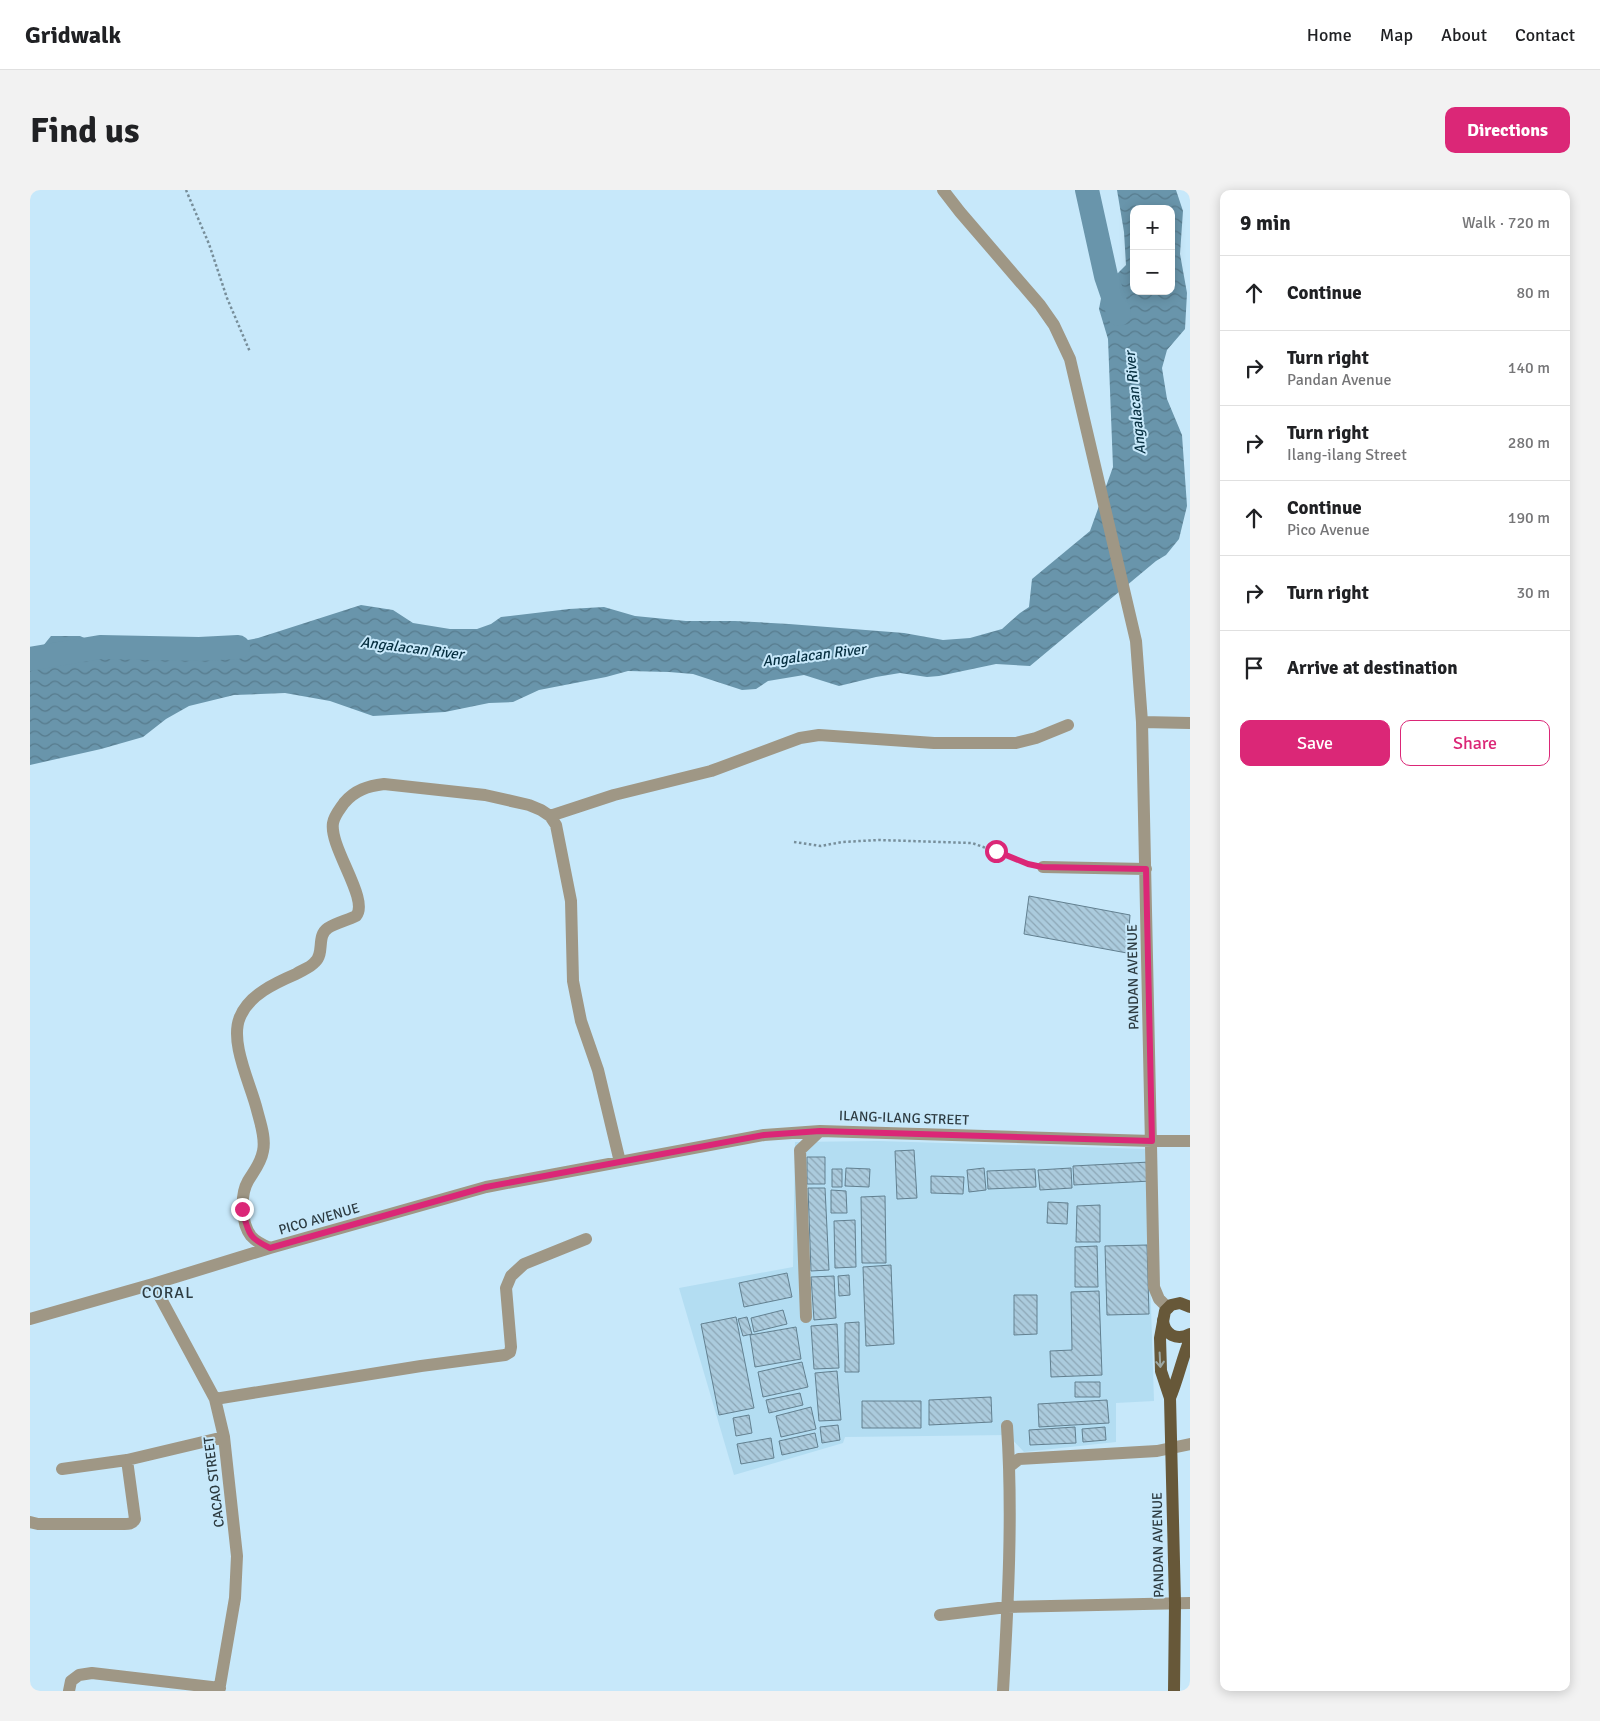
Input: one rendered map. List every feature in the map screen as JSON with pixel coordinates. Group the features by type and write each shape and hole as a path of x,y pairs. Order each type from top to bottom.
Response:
{"main road":[{"path":"1165,1314 1180,1303 1190,1307"},
{"name":"PANDAN AVENUE","path":"1165,1314 1164,1328 1174,1337 1183,1338 1190,1334"},
{"name":"PANDAN AVENUE","path":"1165,1314 1160,1338 1161,1371 1170,1398 1175,1603 1174,1691"},
{"name":"PANDAN AVENUE","path":"1170,1398 1190,1339"}],"street":[{"name":"PANDAN AVENUE","path":"944,190 960,212 1040,305 1054,325 1070,359 1136,641 1142,722 1154,1287 1165,1314"},
{"path":"1142,722 1190,723"},
{"path":"550,816 614,795 711,771 809,736 819,735 934,743 1016,743 1036,738 1068,725"},
{"path":"270,1248 256,1241 250,1235 242,1209 247,1182 261,1160 264,1143 236,1029 240,1016 254,998 270,986 311,966 317,961 320,955 321,939 328,928 359,913 360,909 353,884 332,834 333,822 340,808 350,796 368,786 384,784 485,795 529,805 550,816 556,826 571,902 573,981 581,1021 598,1070 620,1162"},
{"path":"1042,867 1146,869"},
{"path":"806,1317 800,1150 820,1131"},
{"name":"ILANG-ILANG STREET","path":"620,1162 764,1135 820,1131 1190,1141"},
{"name":"PICO AVENUE","path":"30,1319 486,1187 620,1162"},
{"path":"215,1399 421,1366 506,1355 510,1352 511,1347 506,1288 511,1276 524,1264 586,1239"},
{"name":"CACAO STREET","path":"153,1284 215,1399 224,1437 237,1556 235,1598 219,1690"},
{"path":"1003,1691 1008,1607 1010,1466 1007,1426"},
{"path":"62,1469 127,1460 224,1437"},
{"path":"1010,1466 1019,1459 1157,1451 1190,1444"},
{"path":"30,1522 38,1524 129,1524 133,1522 135,1519 127,1460"},
{"path":"940,1615 1008,1607 1190,1603"},
{"path":"69,1691 72,1681 79,1675 92,1673 219,1690"}],"path":[{"path":"186,190 209,244 227,298 250,352"},
{"path":"794,842 821,846 842,842 880,840 972,843 1028,864 1042,867"}],"shaded area":[{"path":"878,1141 1146,1149 1154,1401 1116,1403 1116,1442 1024,1452 1008,1435 845,1437 843,1443 734,1475 679,1288 793,1267 795,1142"}],"water":[{"path":"1117,190 1176,190 1183,211 1180,254 1187,293 1185,329 1167,350 1162,368 1167,399 1182,435 1187,506 1179,539 1166,555 1156,561 1030,666 996,664 927,677 900,673 839,686 804,675 768,681 756,689 742,690 693,674 628,671 539,690 513,702 489,703 445,712 373,716 330,701 285,693 234,695 189,706 166,719 143,737 101,749 30,765 30,662 51,636 80,636 111,650 152,645 169,646 184,652 258,638 361,605 393,610 413,623 450,629 477,629 491,624 501,617 604,607 635,616 686,621 789,624 904,633 943,640 970,638 1002,629 1029,607 1032,579 1090,531 1113,467 1108,339 1099,309 1103,288 1126,265 1124,232"}],"building":[{"path":"1029,896 1130,915 1127,953 1024,934"},
{"path":"914,1150 917,1198 897,1199 895,1151"},
{"path":"807,1157 825,1157 825,1184 807,1184"},
{"path":"1150,1162 1151,1181 1074,1185 1073,1166"},
{"path":"846,1168 870,1169 869,1187 845,1186"},
{"path":"984,1168 986,1190 969,1192 967,1170"},
{"path":"1071,1168 1072,1188 1040,1190 1038,1170"},
{"path":"832,1169 842,1169 842,1187 832,1187"},
{"path":"1035,1169 1036,1187 988,1189 987,1171"},
{"path":"931,1176 964,1177 963,1194 931,1193"},
{"path":"808,1188 825,1188 829,1270 811,1271"},
{"path":"831,1190 846,1191 847,1213 831,1213"},
{"path":"885,1196 886,1263 862,1263 861,1197"},
{"path":"1048,1202 1068,1203 1067,1224 1047,1223"},
{"path":"1100,1205 1100,1242 1076,1242 1077,1206"},
{"path":"855,1220 856,1267 835,1268 834,1221"},
{"path":"1147,1245 1149,1314 1107,1315 1105,1246"},
{"path":"1097,1246 1098,1287 1075,1287 1075,1247"},
{"path":"891,1265 894,1344 866,1346 863,1267"},
{"path":"787,1273 792,1297 744,1307 739,1283"},
{"path":"849,1275 850,1295 839,1296 838,1276"},
{"path":"834,1276 836,1318 814,1320 811,1277"},
{"path":"1099,1291 1102,1375 1051,1377 1050,1351 1072,1350 1071,1292"},
{"path":"1014,1295 1037,1295 1037,1334 1014,1335"},
{"path":"783,1310 787,1324 754,1332 751,1318"},
{"path":"736,1317 754,1408 719,1415 701,1324"},
{"path":"747,1317 752,1334 743,1336 738,1319"},
{"path":"859,1322 859,1372 845,1372 845,1323"},
{"path":"837,1324 839,1368 814,1369 811,1326"},
{"path":"796,1327 801,1359 755,1367 750,1335"},
{"path":"802,1362 808,1387 763,1397 758,1372"},
{"path":"837,1371 841,1420 819,1421 815,1373"},
{"path":"1075,1382 1100,1382 1100,1397 1075,1397"},
{"path":"800,1393 803,1405 769,1413 766,1400"},
{"path":"991,1397 992,1422 929,1425 929,1400"},
{"path":"1107,1400 1109,1423 1039,1427 1038,1404"},
{"path":"862,1401 921,1401 921,1428 862,1428"},
{"path":"811,1407 816,1429 781,1437 776,1416"},
{"path":"749,1415 752,1433 736,1436 733,1418"},
{"path":"838,1425 840,1440 822,1443 820,1427"},
{"path":"1075,1427 1076,1443 1030,1445 1029,1430"},
{"path":"1105,1427 1106,1440 1083,1442 1082,1429"},
{"path":"815,1433 818,1447 782,1455 779,1441"},
{"path":"771,1438 774,1458 741,1464 737,1444"}],"waterway":[{"name":"Angalacan River","path":"1087,190 1106,276 1119,314"},
{"name":"Angalacan River","path":"30,659 100,647 199,649 238,647"}],"district":[{"name":"CORAL","path":"168,1293"}],"route":[{"path":"242,1209 250,1235 256,1241 270,1248 486,1187 787,1132 820,1131 1152,1141 1146,869 1042,867 1028,864 996,851"}]}
